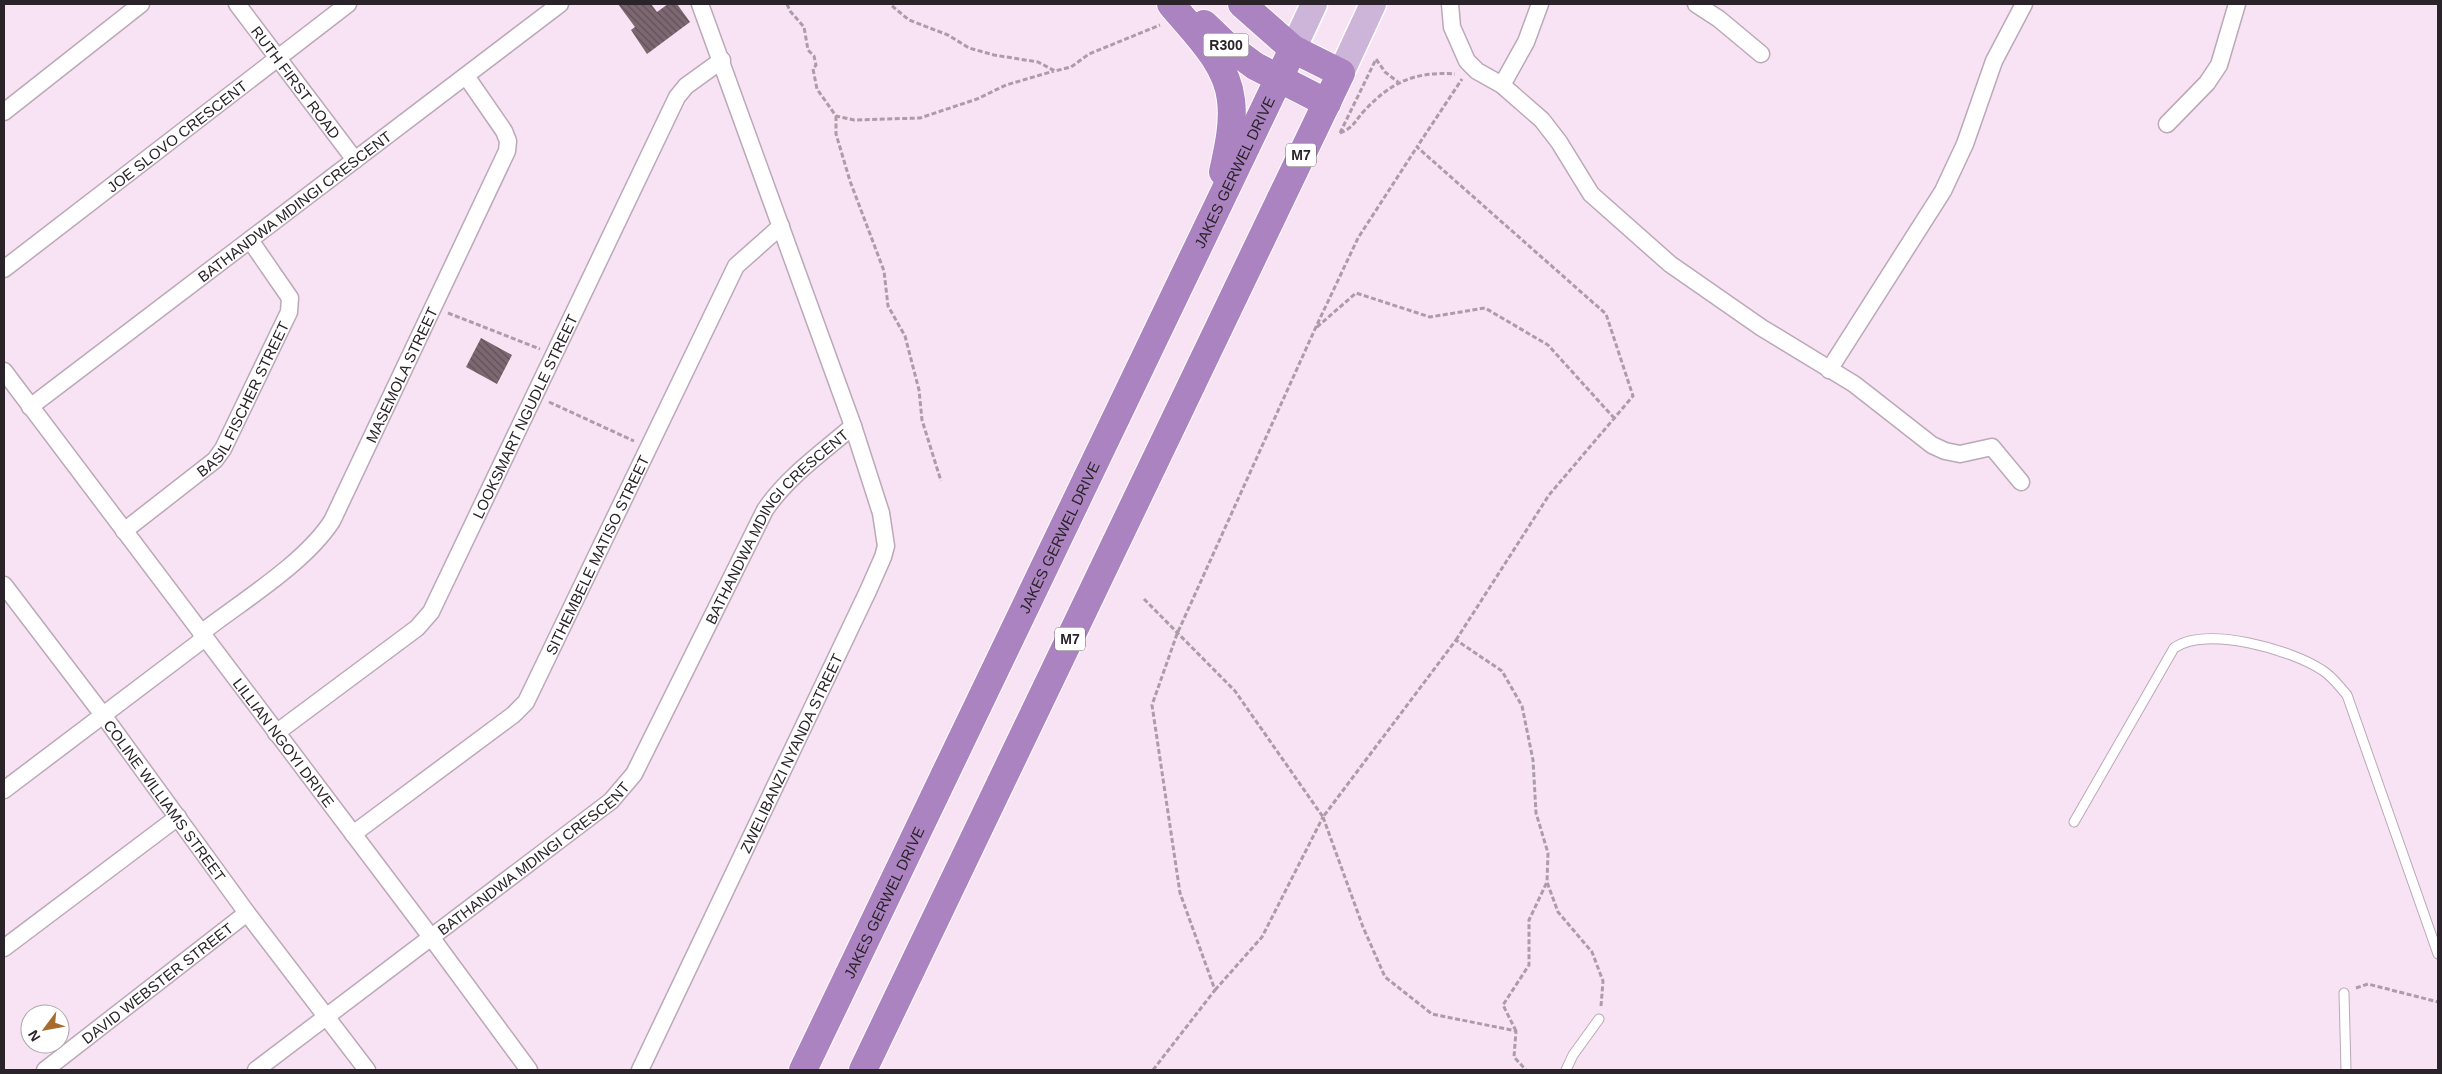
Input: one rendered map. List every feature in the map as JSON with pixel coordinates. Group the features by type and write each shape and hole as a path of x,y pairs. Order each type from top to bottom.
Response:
{"highway":[{"name":"R300","path":"1242,4 1293,49 1341,74"},
{"name":"R300","path":"1171,10 1278,79 1327,103"},
{"path":"1171,10 1210,51 1224,74 1229,90 1231,124 1223,174 1222,196"},
{"name":"JAKES GERWEL DRIVE","path":"803,1070 1293,49"},
{"name":"M7","path":"863,1070 1341,74"}],"main road":[{"name":"JAKES GERWEL DRIVE","path":"1293,49 1314,4"},
{"name":"M7","path":"1341,74 1373,4"}],"street":[{"path":"4,112 141,4"},
{"name":"RUTH FIRST ROAD","path":"237,4 356,160"},
{"name":"JOE SLOVO CRESCENT","path":"4,269 348,4"},
{"name":"BATHANDWA MDINGI CRESCENT","path":"30,407 560,4"},
{"name":"BATHANDWA MDINGI CRESCENT","path":"431,937 611,801 624,788 634,774 765,510 796,475 853,426 722,60 700,4"},
{"path":"1450,4 1452,28 1467,61 1477,71 1502,85 1542,120 1559,142 1592,194 1678,270 1762,328 1828,370 1854,384 1932,445 1945,451 1960,454 1992,447 2020,482"},
{"path":"1502,85 1526,42 1540,4"},
{"path":"1696,4 1719,19 1761,54"},
{"path":"1828,370 1943,190 1965,144 1994,62 2024,4"},
{"path":"2168,124 2207,83 2219,65 2227,44 2237,4"},
{"name":"LOOKSMART NGUDLE STREET","path":"276,733 417,628 431,612 677,97 686,86 722,60"},
{"name":"MASEMOLA STREET","path":"6,785 102,715 305,553 321,538 332,521 507,151 508,142 504,131 466,76"},
{"name":"SITHEMBELE MATISO STREET","path":"353,834 513,715 526,702 736,266 781,226"},
{"name":"BASIL FISCHER STREET","path":"124,531 215,460 223,450 289,312 290,298 250,240"},
{"name":"LILLIAN NGOYI DRIVE","path":"4,371 431,937"},
{"name":"ZWELIBANZI NYANDA STREET","path":"640,1070 884,557 886,535 881,512 853,426"},
{"name":"COLINE WILLIAMS STREET","path":"4,585 178,817 247,914 367,1070"},
{"path":"4,948 178,817"},
{"name":"DAVID WEBSTER STREET","path":"45,1070 247,914"},
{"path":"256,1070 431,937 529,1070"}],"lane":[{"path":"2074,822 2174,648 2185,641 2223,639 2282,650 2321,669 2332,677 2347,695 2438,954"},
{"path":"2344,993 2346,1070"},
{"path":"1566,1070 1573,1055 1599,1019"}],"path":[{"path":"787,4 790,11 804,27 808,50 814,56 816,65 813,69 817,89 836,116 836,134 850,181 884,270 888,306 906,336 919,390 922,420 941,481"},
{"path":"892,6 909,20 948,35 969,48 994,55 1038,62 1055,71"},
{"path":"836,116 854,120 920,118 977,99 1006,85 1071,67 1089,54 1171,10"},
{"path":"1215,990 1180,893 1152,705 1177,634 1315,328 1358,238 1464,75 1440,73 1398,82 1381,94 1363,112 1352,128 1340,133 1376,60 1385,72 1398,82"},
{"path":"1153,1070 1215,990 1262,937 1323,817 1456,640 1549,495 1632,396 1606,314 1417,147"},
{"path":"1315,328 1356,293 1430,317 1485,308 1548,344 1614,418"},
{"path":"433,307 554,355"},
{"path":"535,395 648,448"},
{"path":"1144,599 1235,691 1323,817 1363,927 1385,977 1432,1014 1516,1031"},
{"path":"1456,640 1502,671 1522,706 1532,760 1536,813 1548,853 1547,882 1558,912 1592,952 1603,981 1599,1019"},
{"path":"1526,1070 1514,1057 1516,1031 1504,1004 1529,965 1529,920 1547,882"},
{"path":"2344,993 2368,984 2438,1002"}],"building":[{"path":"618,4 651,4 657,12 668,4 677,4 690,22 647,54 631,30 635,27"},
{"path":"481,338 512,355 497,384 466,367"}]}
